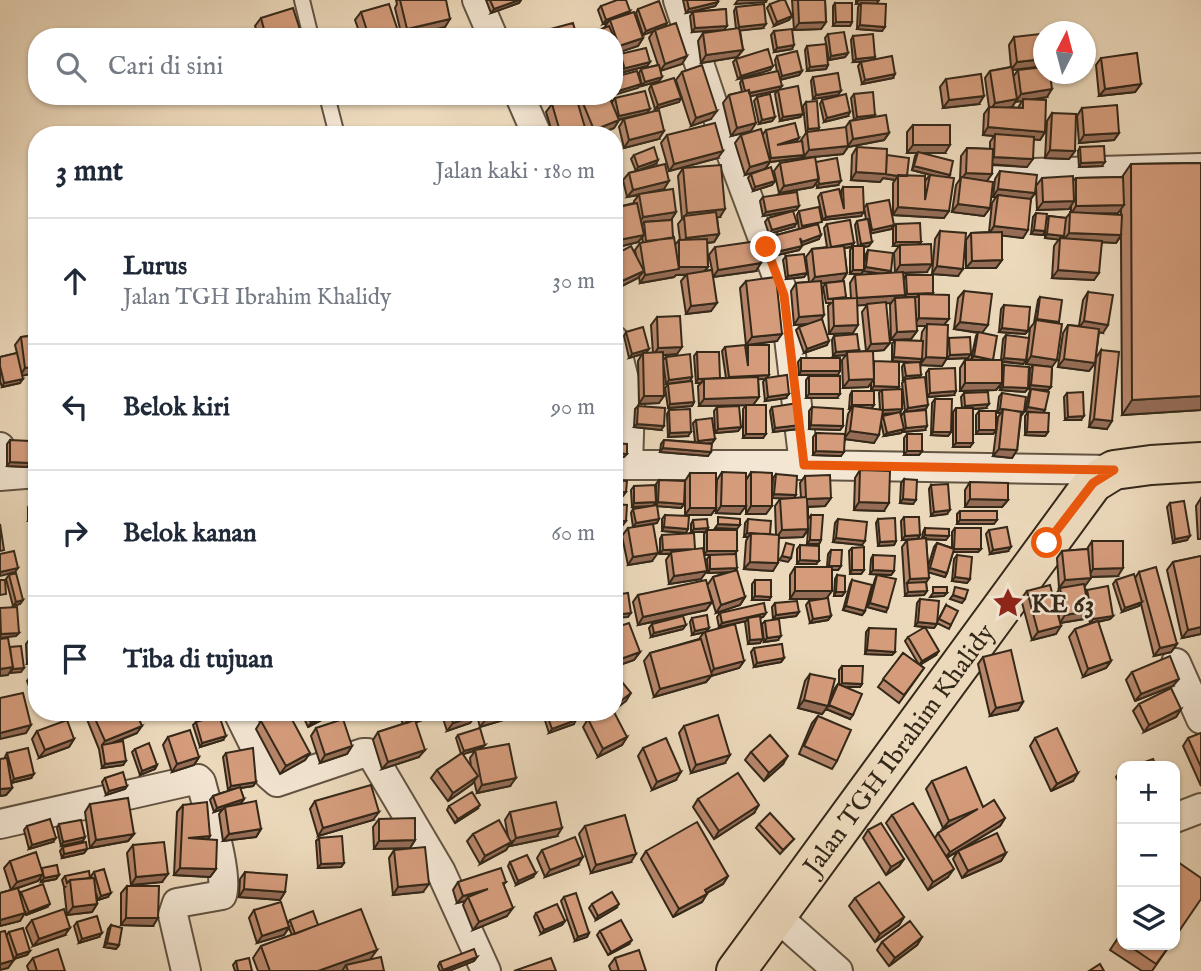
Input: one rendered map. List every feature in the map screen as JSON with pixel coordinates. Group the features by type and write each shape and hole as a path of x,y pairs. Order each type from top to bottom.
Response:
{"main road":[{"name":"Jalan TGH Ibrahim Khalidy","path":"736,971 1093,483 1114,470 1151,464 1201,462"}],"street":[{"path":"477,0 489,28"},
{"path":"678,0 784,295 804,465"},
{"path":"524,105 533,126"},
{"path":"996,174 1201,168"},
{"path":"623,375 630,403 623,451"},
{"path":"0,447 1,476 28,474"},
{"path":"623,465 1114,470"},
{"path":"1175,663 1201,719"},
{"path":"242,721 269,775 277,782 363,753 373,757 441,872 486,971"},
{"path":"0,824 198,779 201,782 221,865 224,891 222,895 177,903 174,908 173,915 186,971"},
{"path":"1180,816 1201,808"},
{"path":"776,916 838,971"}],"lane":[{"path":"302,0 309,28"},
{"path":"329,105 335,126"}],"building":[{"path":"400,0 446,0 450,19 407,28"},
{"path":"490,0 519,0 494,9"},
{"path":"617,0 626,0 630,11 606,20 601,6"},
{"path":"687,0 718,0 718,2 689,9"},
{"path":"785,0 792,16 777,22 770,4"},
{"path":"798,0 825,0 826,22 799,23"},
{"path":"659,1 667,23 646,31 638,9"},
{"path":"835,3 852,3 852,22 836,22"},
{"path":"861,3 886,4 885,27 860,25"},
{"path":"389,4 397,28 366,28 361,12"},
{"path":"764,4 766,24 739,27 736,7"},
{"path":"293,8 299,28 264,28 261,18"},
{"path":"726,9 727,26 695,28 693,12"},
{"path":"634,12 643,38 623,45 623,28 613,28 610,20"},
{"path":"573,23 574,28 554,28"},
{"path":"676,23 687,56 665,64 655,30"},
{"path":"739,28 743,50 706,55 703,33"},
{"path":"792,29 794,45 777,48 774,31"},
{"path":"844,32 848,53 831,56 828,34"},
{"path":"873,34 875,57 856,59 853,36"},
{"path":"1033,35 1033,60 1017,62 1014,37"},
{"path":"826,44 828,65 810,67 807,46"},
{"path":"646,48 650,62 623,69 623,53"},
{"path":"768,49 773,66 741,76 736,59"},
{"path":"797,51 802,71 782,76 777,56"},
{"path":"1137,53 1141,84 1105,89 1101,58"},
{"path":"892,56 895,74 865,80 861,62"},
{"path":"659,65 662,77 645,82 641,69"},
{"path":"702,65 717,111 696,118 682,72"},
{"path":"1012,67 1017,99 995,103 990,71"},
{"path":"1033,68 1033,84 1051,84 1052,89 1021,94 1018,70"},
{"path":"637,71 641,84 623,90 623,75"},
{"path":"778,71 782,86 749,93 749,90 745,91 742,79"},
{"path":"838,73 841,91 816,95 813,77"},
{"path":"981,74 984,96 949,100 946,79"},
{"path":"674,78 681,98 658,105 651,85"},
{"path":"798,86 803,114 783,117 778,90"},
{"path":"749,90 756,123 737,128 729,95"},
{"path":"645,91 650,109 619,116 617,105 623,105 623,96"},
{"path":"873,92 875,115 857,117 854,94"},
{"path":"770,94 775,117 762,120 757,97"},
{"path":"846,94 850,112 827,118 822,100"},
{"path":"1023,99 1046,100 1045,132 988,127 989,107 1023,108"},
{"path":"817,101 819,128 808,129 806,102"},
{"path":"552,105 578,105 585,126 558,126"},
{"path":"584,105 613,105 619,120 604,126 592,126"},
{"path":"1117,105 1119,133 1084,135 1082,108"},
{"path":"659,110 664,131 629,140 624,119"},
{"path":"1052,113 1076,114 1075,151 1050,150"},
{"path":"886,115 889,133 853,139 850,121"},
{"path":"715,123 723,151 674,164 667,135"},
{"path":"795,123 799,138 777,145 802,141 804,155 771,158 766,130"},
{"path":"913,125 950,125 950,145 913,145"},
{"path":"846,127 848,146 809,150 807,132"},
{"path":"761,129 770,161 750,167 741,135"},
{"path":"995,134 1034,137 1033,159 994,157"},
{"path":"1104,146 1105,162 1081,163 1080,147"},
{"path":"654,147 658,160 638,167 634,155"},
{"path":"857,147 887,149 886,174 856,172"},
{"path":"967,148 993,149 992,174 966,173"},
{"path":"918,152 953,161 950,175 914,166"},
{"path":"887,155 909,158 907,176 885,174"},
{"path":"815,157 819,179 784,186 780,163"},
{"path":"837,158 841,181 819,184 816,162"},
{"path":"1201,163 1201,396 1132,400 1131,164"},
{"path":"665,164 669,181 633,190 629,173"},
{"path":"721,165 725,209 687,213 683,168"},
{"path":"771,167 775,181 755,187 751,174"},
{"path":"1000,171 1037,175 1035,193 998,189"},
{"path":"898,175 925,176 925,200 930,175 954,178 949,211 898,207"},
{"path":"1073,176 1074,201 1043,202 1042,178"},
{"path":"961,177 993,182 990,208 958,204"},
{"path":"1123,177 1124,205 1076,206 1076,178"},
{"path":"843,187 863,187 864,212 826,217 821,193 839,189 844,209"},
{"path":"673,189 676,212 643,217 639,194"},
{"path":"797,192 799,206 766,212 763,197"},
{"path":"998,195 1031,199 1028,230 994,226"},
{"path":"889,200 894,225 872,230 867,204"},
{"path":"637,203 644,235 623,239 623,206"},
{"path":"819,207 822,222 802,226 799,211"},
{"path":"793,211 797,223 772,230 768,218"},
{"path":"716,212 719,234 686,238 684,216"},
{"path":"1070,212 1122,215 1121,235 1069,233"},
{"path":"1036,213 1047,214 1045,231 1034,230"},
{"path":"1049,216 1066,218 1064,236 1047,234"},
{"path":"868,219 872,242 861,244 857,221"},
{"path":"672,220 673,238 646,241 644,222"},
{"path":"850,220 854,243 831,247 827,224"},
{"path":"920,223 921,242 896,242 896,224"},
{"path":"818,224 821,235 802,242 800,238 802,246 776,252 773,236"},
{"path":"940,231 966,233 963,269 937,266"},
{"path":"1002,232 1002,260 972,261 971,233"},
{"path":"674,237 679,269 645,275 640,243"},
{"path":"1060,238 1102,241 1099,273 1058,270"},
{"path":"707,239 708,267 679,267 679,240"},
{"path":"758,241 761,263 718,270 715,247"},
{"path":"931,244 932,264 900,265 900,245"},
{"path":"631,246 644,271 623,281 623,250"},
{"path":"844,246 847,273 815,277 812,249"},
{"path":"853,246 864,246 864,270 853,270"},
{"path":"868,250 893,253 891,271 866,267"},
{"path":"804,254 807,273 788,276 786,256"},
{"path":"712,270 717,303 691,306 687,274"},
{"path":"903,272 905,295 857,298 855,275"},
{"path":"906,275 933,275 933,293 907,294"},
{"path":"776,277 782,334 752,337 746,281"},
{"path":"821,281 824,315 799,317 796,283"},
{"path":"844,281 846,297 828,299 826,283"},
{"path":"964,291 992,294 988,325 960,322"},
{"path":"1088,292 1113,295 1108,325 1084,321"},
{"path":"919,294 949,295 949,319 919,318"},
{"path":"915,297 917,331 897,332 895,298"},
{"path":"1040,297 1062,300 1059,322 1037,319"},
{"path":"857,298 858,325 834,326 833,299"},
{"path":"886,302 890,343 871,344 867,304"},
{"path":"1004,305 1030,307 1028,331 1002,328"},
{"path":"680,316 682,347 658,348 657,317"},
{"path":"822,319 829,341 807,349 799,327"},
{"path":"1036,320 1062,324 1057,360 1031,356"},
{"path":"927,324 948,325 947,358 926,357"},
{"path":"1068,325 1099,329 1095,363 1064,359"},
{"path":"643,327 649,349 632,354 626,332"},
{"path":"978,332 997,336 993,360 974,356"},
{"path":"857,334 859,350 836,352 834,336"},
{"path":"1006,335 1029,338 1026,360 1004,358"},
{"path":"28,336 28,368 25,368 21,337"},
{"path":"970,337 971,354 950,355 949,338"},
{"path":"895,340 923,341 922,359 894,357"},
{"path":"745,345 748,366 748,345 769,345 769,375 729,377 725,347"},
{"path":"1101,350 1119,352 1112,421 1094,419"},
{"path":"873,351 874,379 849,380 847,352"},
{"path":"663,352 664,396 644,396 643,353"},
{"path":"697,352 719,352 720,378 698,379"},
{"path":"17,353 23,379 4,383 0,357"},
{"path":"690,354 692,377 669,380 666,357"},
{"path":"801,358 840,358 840,371 801,371"},
{"path":"965,360 1002,360 1002,383 965,383"},
{"path":"874,361 899,362 899,387 874,386"},
{"path":"920,362 921,375 906,376 904,363"},
{"path":"1004,365 1029,367 1028,388 1003,387"},
{"path":"1033,365 1052,367 1051,387 1031,385"},
{"path":"955,368 956,391 930,393 929,369"},
{"path":"787,375 789,394 768,397 766,378"},
{"path":"809,376 840,376 840,394 809,394"},
{"path":"758,377 759,397 704,399 704,379"},
{"path":"925,377 928,405 908,408 905,379"},
{"path":"692,381 694,402 670,404 668,384"},
{"path":"902,389 902,409 883,410 882,390"},
{"path":"1031,389 1049,392 1045,410 1028,407"},
{"path":"852,391 874,391 874,405 852,405"},
{"path":"988,392 989,404 965,406 964,393"},
{"path":"1083,392 1084,416 1068,417 1067,393"},
{"path":"1002,393 1026,397 1024,412 1000,409"},
{"path":"935,399 952,399 951,432 933,432"},
{"path":"798,403 800,425 775,428 772,407"},
{"path":"746,405 766,405 766,434 746,434"},
{"path":"638,406 665,408 664,426 637,424"},
{"path":"739,406 741,427 718,429 717,407"},
{"path":"853,406 883,410 879,435 850,431"},
{"path":"812,407 843,409 843,426 811,425"},
{"path":"956,408 973,408 973,443 956,443"},
{"path":"690,409 691,432 670,433 669,410"},
{"path":"1003,409 1021,412 1017,450 999,449"},
{"path":"926,410 927,426 906,428 904,412"},
{"path":"979,411 996,411 996,430 979,430"},
{"path":"900,412 904,429 887,433 883,416"},
{"path":"1028,412 1049,413 1048,432 1027,432"},
{"path":"712,418 715,439 698,441 696,420"},
{"path":"816,433 845,434 844,452 816,451"},
{"path":"907,434 922,434 922,451 907,451"},
{"path":"10,440 28,441 28,463 10,462"},
{"path":"664,440 712,444 711,452 663,448"},
{"path":"623,444 627,444 627,454 623,454"},
{"path":"860,470 890,471 889,503 859,502"},
{"path":"722,472 746,473 746,506 721,506"},
{"path":"751,472 772,473 772,506 751,506"},
{"path":"690,473 716,473 716,508 690,508"},
{"path":"776,474 797,476 796,495 774,494"},
{"path":"830,475 831,498 807,499 808,529 782,530 780,499 806,497 805,476"},
{"path":"904,479 917,480 916,500 903,499"},
{"path":"659,480 685,481 684,504 658,502"},
{"path":"623,481 627,481 626,492 623,492"},
{"path":"970,482 1008,483 1008,500 970,499"},
{"path":"948,484 950,510 934,512 931,485"},
{"path":"655,485 656,502 634,503 634,486"},
{"path":"1184,501 1190,536 1175,539 1170,503"},
{"path":"623,505 627,505 626,521 623,521"},
{"path":"657,505 659,519 636,523 633,509"},
{"path":"960,511 997,511 997,520 960,520"},
{"path":"665,515 689,516 688,529 664,527"},
{"path":"811,515 823,515 821,540 810,540"},
{"path":"718,517 740,519 740,525 718,524"},
{"path":"904,517 919,517 920,535 905,536"},
{"path":"895,518 896,541 880,542 878,519"},
{"path":"707,519 708,528 694,529 693,520"},
{"path":"748,519 771,521 770,534 747,533"},
{"path":"838,519 867,522 865,541 836,538"},
{"path":"0,524 4,550 0,551"},
{"path":"653,524 658,553 633,557 628,528"},
{"path":"1007,527 1011,547 993,550 989,530"},
{"path":"925,528 949,529 949,536 925,535"},
{"path":"955,528 981,528 981,549 954,549"},
{"path":"707,530 737,530 737,551 707,551"},
{"path":"694,533 695,549 663,550 662,535"},
{"path":"751,533 779,535 778,563 750,562"},
{"path":"926,538 929,578 910,579 907,540"},
{"path":"1092,541 1123,541 1123,568 1093,569"},
{"path":"786,543 794,545 791,558 782,556"},
{"path":"937,543 954,549 947,573 930,568"},
{"path":"800,545 819,546 819,561 800,560"},
{"path":"864,547 864,570 852,570 852,548"},
{"path":"703,548 707,571 674,576 671,552"},
{"path":"1088,549 1091,578 1065,580 1062,551"},
{"path":"831,550 842,550 841,566 829,566"},
{"path":"14,551 18,568 0,572 0,554"},
{"path":"736,554 737,568 710,569 710,555"},
{"path":"873,555 895,556 894,571 873,570"},
{"path":"957,555 972,557 970,579 955,577"},
{"path":"1201,556 1201,627 1188,630 1173,562"},
{"path":"795,567 832,567 832,591 795,591"},
{"path":"1156,567 1177,644 1160,648 1139,572"},
{"path":"737,570 745,597 721,605 713,577"},
{"path":"16,573 23,600 16,602 9,575"},
{"path":"1134,574 1142,602 1125,608 1116,580"},
{"path":"837,575 845,576 845,592 836,592"},
{"path":"877,575 896,579 888,608 870,603"},
{"path":"0,580 5,580 6,594 0,595"},
{"path":"706,580 712,602 643,617 638,595"},
{"path":"755,580 771,580 771,597 755,596"},
{"path":"852,580 872,585 865,611 846,606"},
{"path":"926,582 927,591 908,592 907,583"},
{"path":"1084,584 1089,611 1065,615 1060,588"},
{"path":"1050,585 1061,626 1038,632 1027,591"},
{"path":"1108,586 1113,616 1093,619 1087,590"},
{"path":"933,587 947,587 947,593 933,593"},
{"path":"955,587 968,590 965,599 953,595"},
{"path":"628,593 631,613 623,614 623,594"},
{"path":"828,598 831,616 813,619 809,601"},
{"path":"920,599 939,601 937,624 918,622"},
{"path":"797,601 799,612 776,615 775,603"},
{"path":"764,603 766,613 722,623 720,613"},
{"path":"946,605 958,611 951,625 939,619"},
{"path":"17,607 19,633 1,634 0,608"},
{"path":"707,615 709,628 695,631 692,618"},
{"path":"683,616 686,625 654,633 652,624"},
{"path":"760,616 763,639 750,640 748,618"},
{"path":"779,619 781,636 767,638 765,621"},
{"path":"1098,621 1111,661 1088,669 1075,629"},
{"path":"629,623 640,652 623,658 623,625"},
{"path":"735,624 744,661 714,669 705,632"},
{"path":"925,627 939,651 922,661 908,637"},
{"path":"869,628 896,629 895,652 867,650"},
{"path":"8,638 13,667 0,669 0,639"},
{"path":"701,639 712,675 660,689 650,653"},
{"path":"782,644 784,658 757,663 754,648"},
{"path":"21,646 24,668 13,669 10,647"},
{"path":"1011,650 1023,702 996,708 983,657"},
{"path":"903,653 924,668 904,695 883,679"},
{"path":"1170,656 1179,679 1141,694 1132,672"},
{"path":"842,666 863,666 862,684 842,683"},
{"path":"810,674 835,679 828,706 804,700"},
{"path":"623,683 631,693 623,699"},
{"path":"838,684 862,694 853,715 829,705"},
{"path":"1171,688 1181,709 1149,725 1139,704"},
{"path":"23,693 31,725 0,733 0,698"},
{"path":"718,715 730,755 696,765 684,726"},
{"path":"818,716 851,730 837,761 804,746"},
{"path":"67,721 74,739 45,750 37,731"},
{"path":"96,721 140,721 142,726 105,741"},
{"path":"221,721 226,736 202,743 196,722"},
{"path":"261,721 293,721 310,753 286,766"},
{"path":"344,721 352,746 325,755 316,728"},
{"path":"415,721 425,750 388,762 378,732"},
{"path":"549,721 573,721 552,729"},
{"path":"589,721 619,721 627,737 603,749"},
{"path":"480,728 485,745 464,751 458,735"},
{"path":"1057,728 1078,773 1057,784 1035,738"},
{"path":"190,730 199,757 177,764 168,737"},
{"path":"1201,733 1201,767 1188,738"},
{"path":"770,735 788,756 769,773 751,752"},
{"path":"666,738 681,772 657,782 643,748"},
{"path":"123,741 126,761 105,764 102,745"},
{"path":"149,743 157,765 142,771 135,749"},
{"path":"509,744 516,778 482,785 475,750"},
{"path":"28,748 34,774 14,779 7,753"},
{"path":"253,748 256,782 231,786 226,753"},
{"path":"462,753 478,776 453,793 437,770"},
{"path":"7,758 12,788 0,789 0,759"},
{"path":"966,767 983,807 994,800 1005,818 950,852 938,833 978,809 949,821 932,781"},
{"path":"123,772 127,786 109,791 105,778"},
{"path":"738,773 759,805 719,831 698,799"},
{"path":"371,785 379,812 323,828 315,801"},
{"path":"240,787 244,799 217,808 213,796"},
{"path":"472,792 480,805 458,819 449,806"},
{"path":"128,798 134,834 96,840 90,804"},
{"path":"256,801 261,829 229,834 225,807"},
{"path":"207,802 210,836 188,838 217,840 216,869 180,868 183,805"},
{"path":"556,802 562,828 516,838 510,812"},
{"path":"913,803 954,869 933,882 892,815"},
{"path":"770,813 794,839 783,850 759,824"},
{"path":"625,815 636,854 596,865 585,826"},
{"path":"415,818 415,840 379,841 379,819"},
{"path":"50,819 56,838 32,845 27,826"},
{"path":"81,820 85,837 63,842 59,824"},
{"path":"499,820 511,842 485,856 473,834"},
{"path":"697,822 728,876 705,890 707,894 679,909 646,851"},
{"path":"881,823 904,859 891,867 868,830"},
{"path":"997,833 1006,853 968,871 958,851"},
{"path":"342,836 344,863 321,864 319,838"},
{"path":"575,837 583,857 550,870 542,850"},
{"path":"86,842 87,849 64,854 63,847"},
{"path":"164,842 168,874 136,877 133,845"},
{"path":"425,847 429,884 398,887 394,850"},
{"path":"36,852 43,874 17,882 10,861"},
{"path":"527,855 536,873 518,881 510,862"},
{"path":"1180,863 1201,878 1201,899 1180,930"},
{"path":"57,865 59,875 44,878 42,868"},
{"path":"501,868 506,882 503,883 513,908 479,922 468,897 488,889 463,896 458,882"},
{"path":"104,869 111,893 101,896 94,872"},
{"path":"89,871 90,878 70,880 67,883 65,876"},
{"path":"245,872 287,875 285,892 244,889"},
{"path":"94,878 97,904 73,907 70,880"},
{"path":"879,882 904,917 880,934 855,898"},
{"path":"43,884 50,904 29,912 21,892"},
{"path":"127,886 159,886 158,918 126,918"},
{"path":"18,888 25,913 0,920 0,893"},
{"path":"612,892 619,904 598,916 592,904"},
{"path":"576,893 589,933 578,937 564,897"},
{"path":"281,902 289,927 262,936 254,910"},
{"path":"557,904 565,921 544,930 536,913"},
{"path":"64,909 70,928 39,939 32,920"},
{"path":"361,909 377,950 318,971 270,971 261,946"},
{"path":"313,911 318,925 295,934 290,920"},
{"path":"97,916 102,933 82,939 77,922"},
{"path":"621,920 632,940 611,952 600,931"},
{"path":"910,921 922,937 895,958 882,942"},
{"path":"111,925 122,928 119,945 107,943"},
{"path":"23,928 30,951 17,955 9,932"},
{"path":"5,931 14,960 0,964 0,932"},
{"path":"58,949 65,971 37,971 33,958"},
{"path":"474,949 477,957 443,970 440,962"},
{"path":"639,950 646,971 619,971 615,958"},
{"path":"1135,950 1166,950 1156,964"},
{"path":"381,957 384,971 348,971 346,965"},
{"path":"249,958 252,971 238,971 236,961"},
{"path":"551,958 556,971 514,971"},
{"path":"1100,964 1104,971 1089,971"}],"place":[{"name":"KE 63","path":"1008,603"}],"route":[{"path":"766,247 784,295 804,465 1114,470 1093,483 1047,543"}]}
